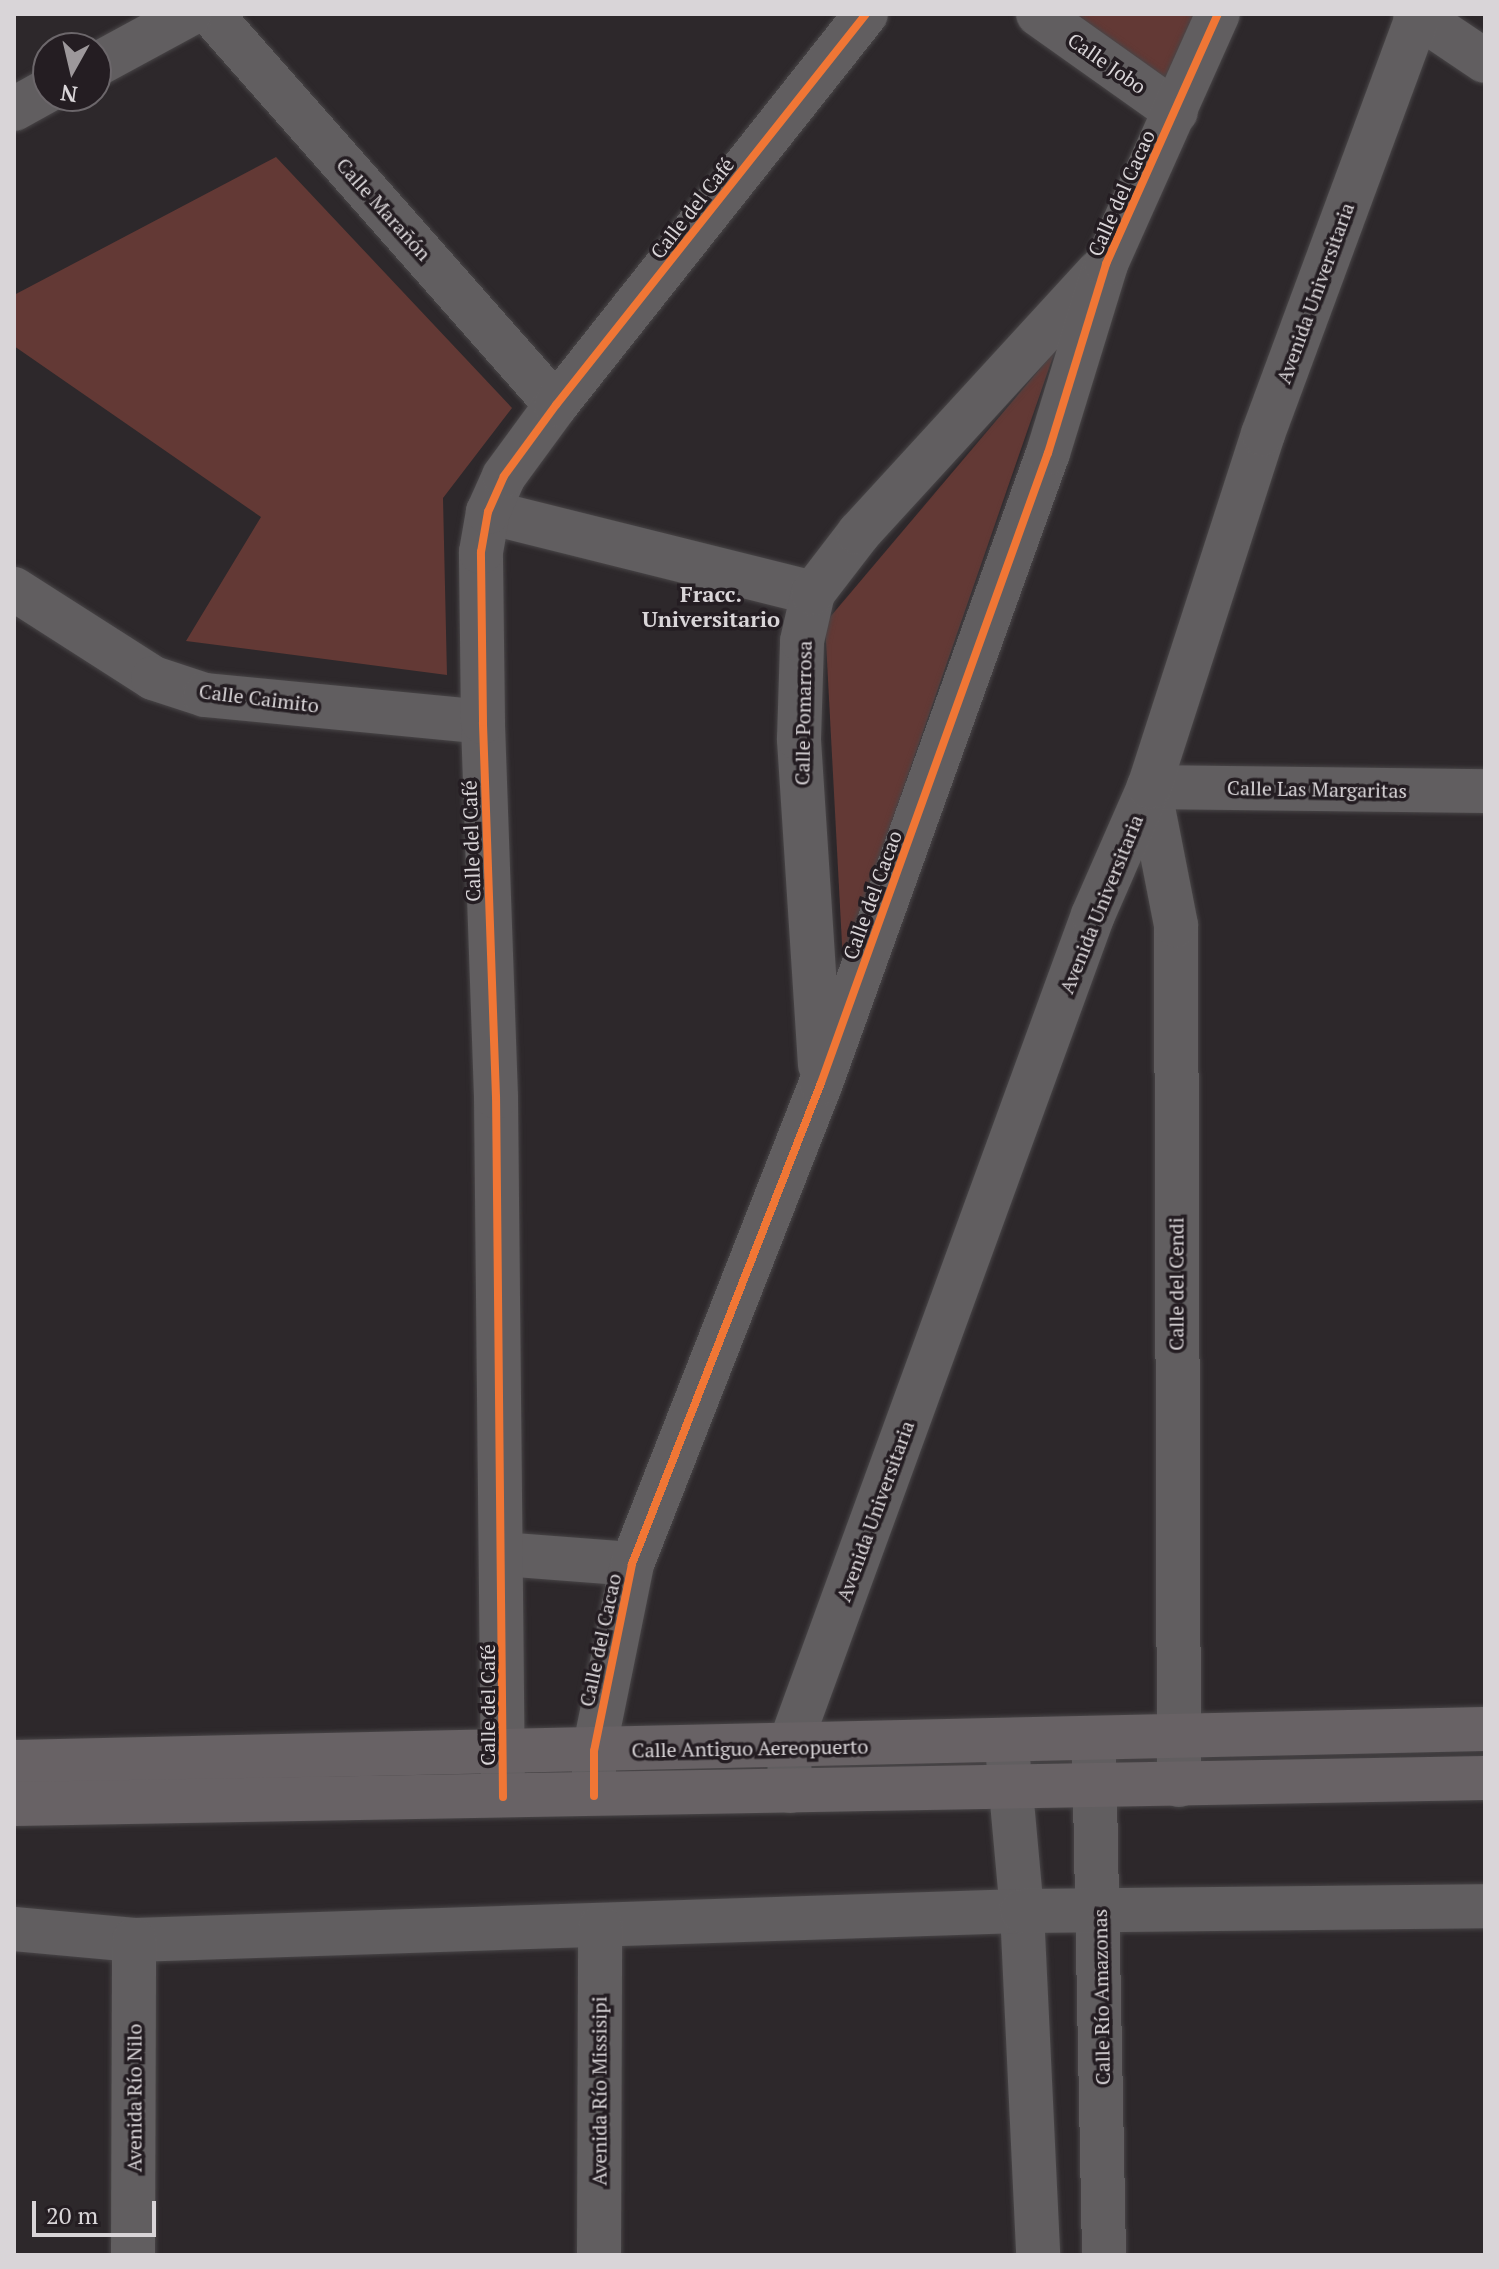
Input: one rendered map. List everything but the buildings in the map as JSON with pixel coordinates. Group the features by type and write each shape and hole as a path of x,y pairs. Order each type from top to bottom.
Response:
{"main road":[{"name":"Calle Antiguo Aereopuerto","path":"14,1762 1485,1729"},
{"path":"14,1804 1485,1778"}],"street":[{"path":"112,56 190,14"},
{"name":"Calle Marañón","path":"211,14 556,405"},
{"name":"Calle del Café","path":"503,1797 503,1554 481,552 488,512 504,476 556,405 866,14"},
{"name":"Calle Jobo","path":"1038,14 1176,112"},
{"name":"Calle del Cacao","path":"594,1796 594,1751 632,1564 821,1083 1048,453 1106,264 1218,14"},
{"path":"1416,15 1485,61"},
{"name":"Avenida Universitaria","path":"790,1791 789,1747 1093,915 1149,787 1263,434 1416,15"},
{"path":"14,109 32,99"},
{"name":"Calle Pomarrosa","path":"821,1083 799,739 802,641 813,593 859,533 1106,264"},
{"path":"488,512 813,593"},
{"name":"Calle Caimito","path":"14,589 153,678 205,695 483,722"},
{"name":"Calle Las Margaritas","path":"1149,787 1485,791"},
{"name":"Calle del Cendi","path":"1149,787 1176,925 1179,1785"},
{"path":"503,1554 632,1564"},
{"name":"Calle Río Amazonas","path":"1093,1739 1100,1910 1104,2255"},
{"path":"1007,1741 1022,1911 1038,2255"},
{"path":"14,1929 134,1940 1022,1911 1485,1906"},
{"name":"Avenida Río Missisipi","path":"599,2255 600,1927"},
{"name":"Avenida Río Nilo","path":"133,2255 134,1940"}],"shaded area":[{"path":"1069,14 1194,14 1165,81"},
{"path":"276,157 512,408 443,498 447,675 186,641 261,517 14,346 14,295"},
{"path":"1055,351 843,963 825,623"}],"cycle path":[{"path":"503,1797 496,1097 483,722 481,552 488,512 504,476 556,405 866,14"},
{"path":"594,1796 594,1751 632,1564 821,1083 1048,453 1106,264 1218,14"}],"district":[{"name":"Fracc. Universitario","path":"711,606"}]}
